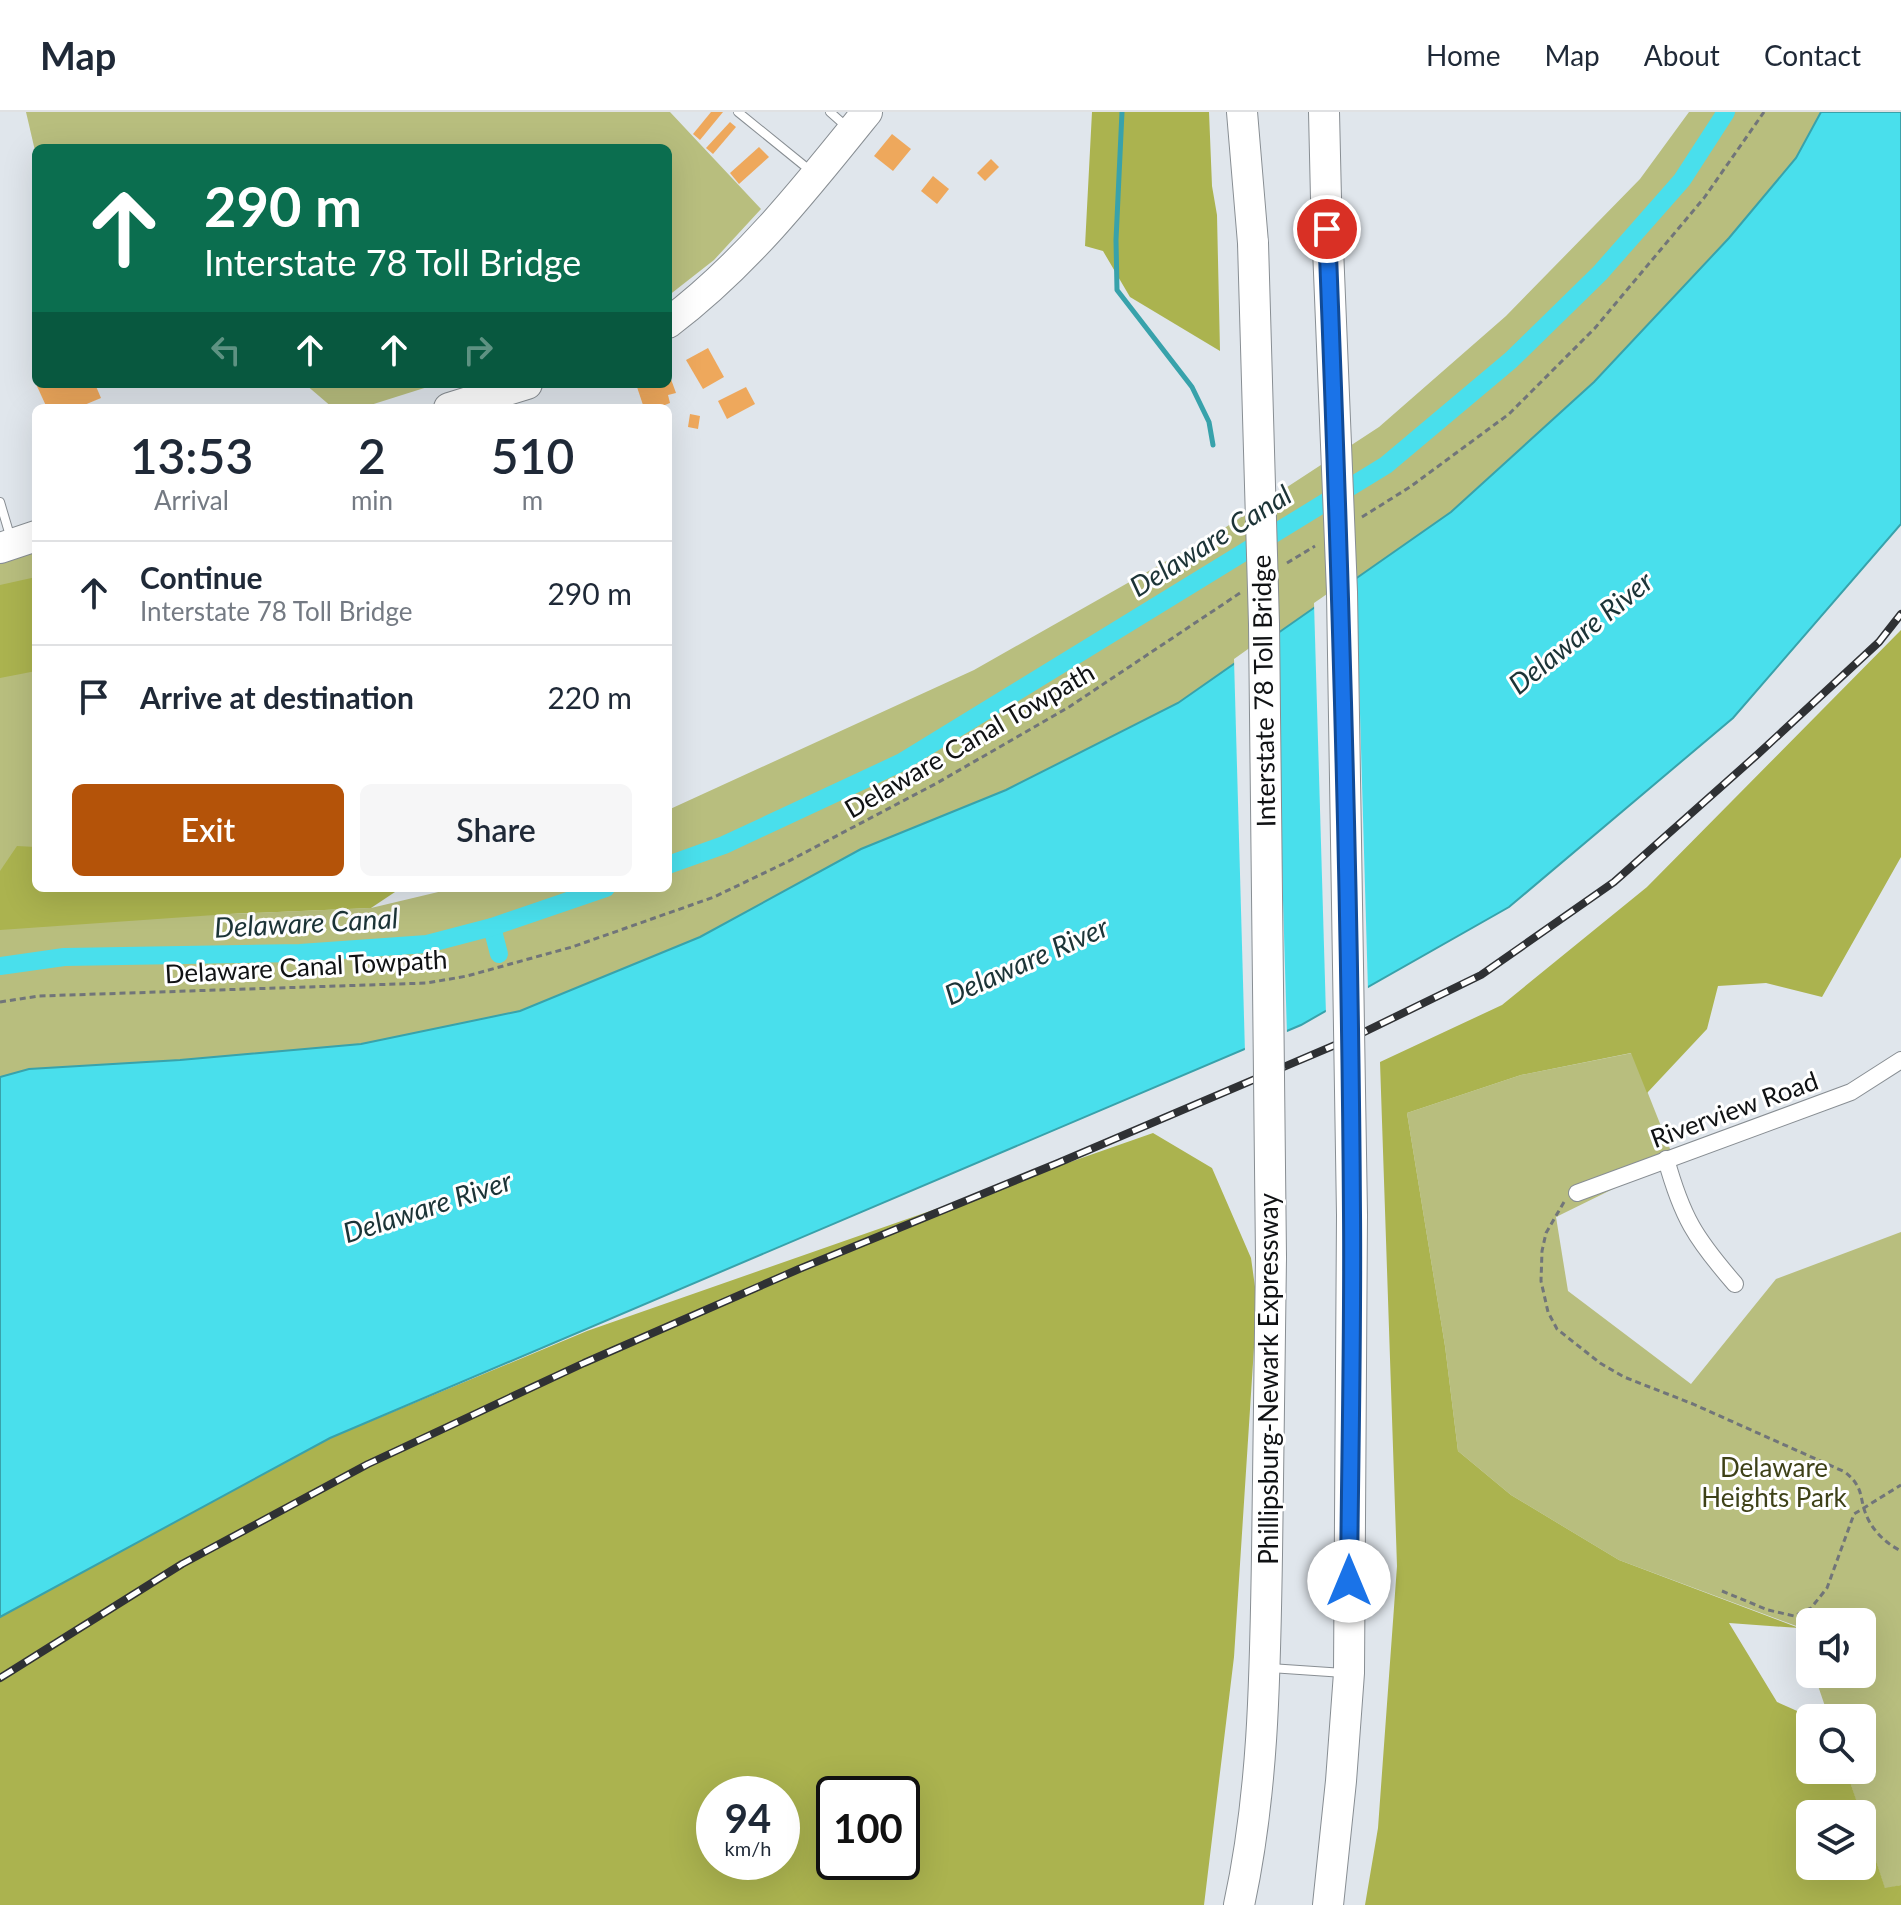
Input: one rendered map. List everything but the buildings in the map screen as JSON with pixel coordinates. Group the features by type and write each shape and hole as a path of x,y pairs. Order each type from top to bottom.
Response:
{"highway":[{"name":"Interstate 78 Toll Bridge","path":"1242,112 1253,243 1264,624 1265,851"},
{"path":"1324,112 1342,592 1352,1215 1349,1673 1328,1905"},
{"path":"672,320 741,261 815,175 849,118"},
{"path":"462,404 514,388"},
{"name":"Phillipsburg-Newark Expressway","path":"1239,1905 1249,1860 1266,1668 1271,1257 1265,851"}],"street":[{"name":"Riverview Road","path":"1577,1193 1851,1092 1901,1060"},
{"path":"1666,1159 1676,1196 1695,1235 1735,1284"}],"lane":[{"path":"738,112 815,175"},
{"path":"0,502 16,543"},
{"path":"1266,1668 1349,1673"}],"path":[{"path":"1357,520 1410,487 1509,414 1595,328 1704,198 1764,112"},
{"path":"1278,569 1318,545"},
{"name":"Delaware Canal Towpath","path":"0,1002 39,996 427,983 467,976 572,947 714,897 937,783 1069,707 1252,585"},
{"path":"1577,1193 1560,1207 1546,1233 1542,1251 1541,1281 1548,1312 1557,1329 1600,1363 1624,1377 1693,1404 1845,1472 1861,1488 1866,1516 1874,1529 1888,1544 1901,1551"},
{"path":"1722,1591 1768,1610 1794,1616 1811,1608 1827,1588 1854,1514 1901,1485"}],"green space":[{"path":"26,112 670,112 761,209 714,260 672,293 672,144 33,144"},
{"path":"1092,112 1209,112 1212,186 1217,215 1220,351 1130,297 1103,251 1085,246"},
{"path":"1689,112 1821,112 1796,158 1729,238 1594,382 1451,513 1178,703 1006,790 861,849 700,937 520,1011 361,1044 29,1069 0,1077 0,563 32,552 32,892 66,892 230,914 371,908 438,892 672,892 672,808 974,670 1223,529 1379,427 1506,316 1640,179"},
{"path":"310,388 424,388 374,404 328,404"},
{"path":"32,578 32,672 0,678 0,585"},
{"path":"1901,630 1901,857 1822,997 1766,983 1718,986 1707,1029 1647,1093 1631,1053 1521,1075 1407,1113 1445,1346 1458,1451 1511,1495 1619,1560 1796,1627 1729,1623 1777,1702 1796,1710 1796,1784 1851,1784 1856,1800 1796,1800 1796,1880 1876,1880 1876,1861 1885,1888 1901,1885 1901,1905 1365,1905 1378,1828 1397,1566 1380,1062 1502,1005 1647,887"},
{"path":"17,846 32,847 32,892 395,892 371,908 229,914 0,930 0,871"},
{"name":"Delaware Heights Park","path":"1632,1053 1674,1159 1556,1217 1568,1291 1691,1384 1776,1279 1901,1232 1901,1885 1885,1889 1876,1862 1876,1800 1856,1800 1851,1784 1876,1784 1876,1704 1824,1704 1819,1688 1876,1688 1876,1608 1796,1608 1796,1626 1619,1560 1511,1495 1458,1451 1445,1346 1407,1113 1521,1075"},
{"path":"1153,1133 1212,1168 1251,1258 1257,1301 1234,1657 1204,1905 0,1905 0,1617 330,1438 587,1331"}],"water":[{"name":"Delaware River","path":"1821,112 1901,112 1901,524 1733,718 1509,907 1301,1025 330,1438 0,1617 0,1077 29,1069 361,1044 520,1011 700,937 861,849 1006,790 1178,703 1451,512 1594,382 1729,238 1796,158"}],"pier":[{"path":"1356,574 1368,991 1326,1015 1314,603"},
{"path":"1275,630 1287,1035 1245,1053 1234,659"}],"waterway":[{"path":"1122,112 1116,240 1117,290 1192,387 1209,422 1213,445"},
{"name":"Delaware Canal","path":"672,864 724,845 902,762 1386,465 1511,360 1600,273 1682,180 1726,112"},
{"name":"Delaware Canal","path":"0,966 64,957 300,953 427,944 492,927 594,892"},
{"path":"492,927 499,954"}],"railway":[{"path":"0,1678 182,1564 368,1464 584,1363 799,1269 1354,1037 1481,975 1614,882 1879,642 1901,614"}],"route":[{"path":"1327,229 1342,592 1347,840 1352,1215 1349,1581"}]}
